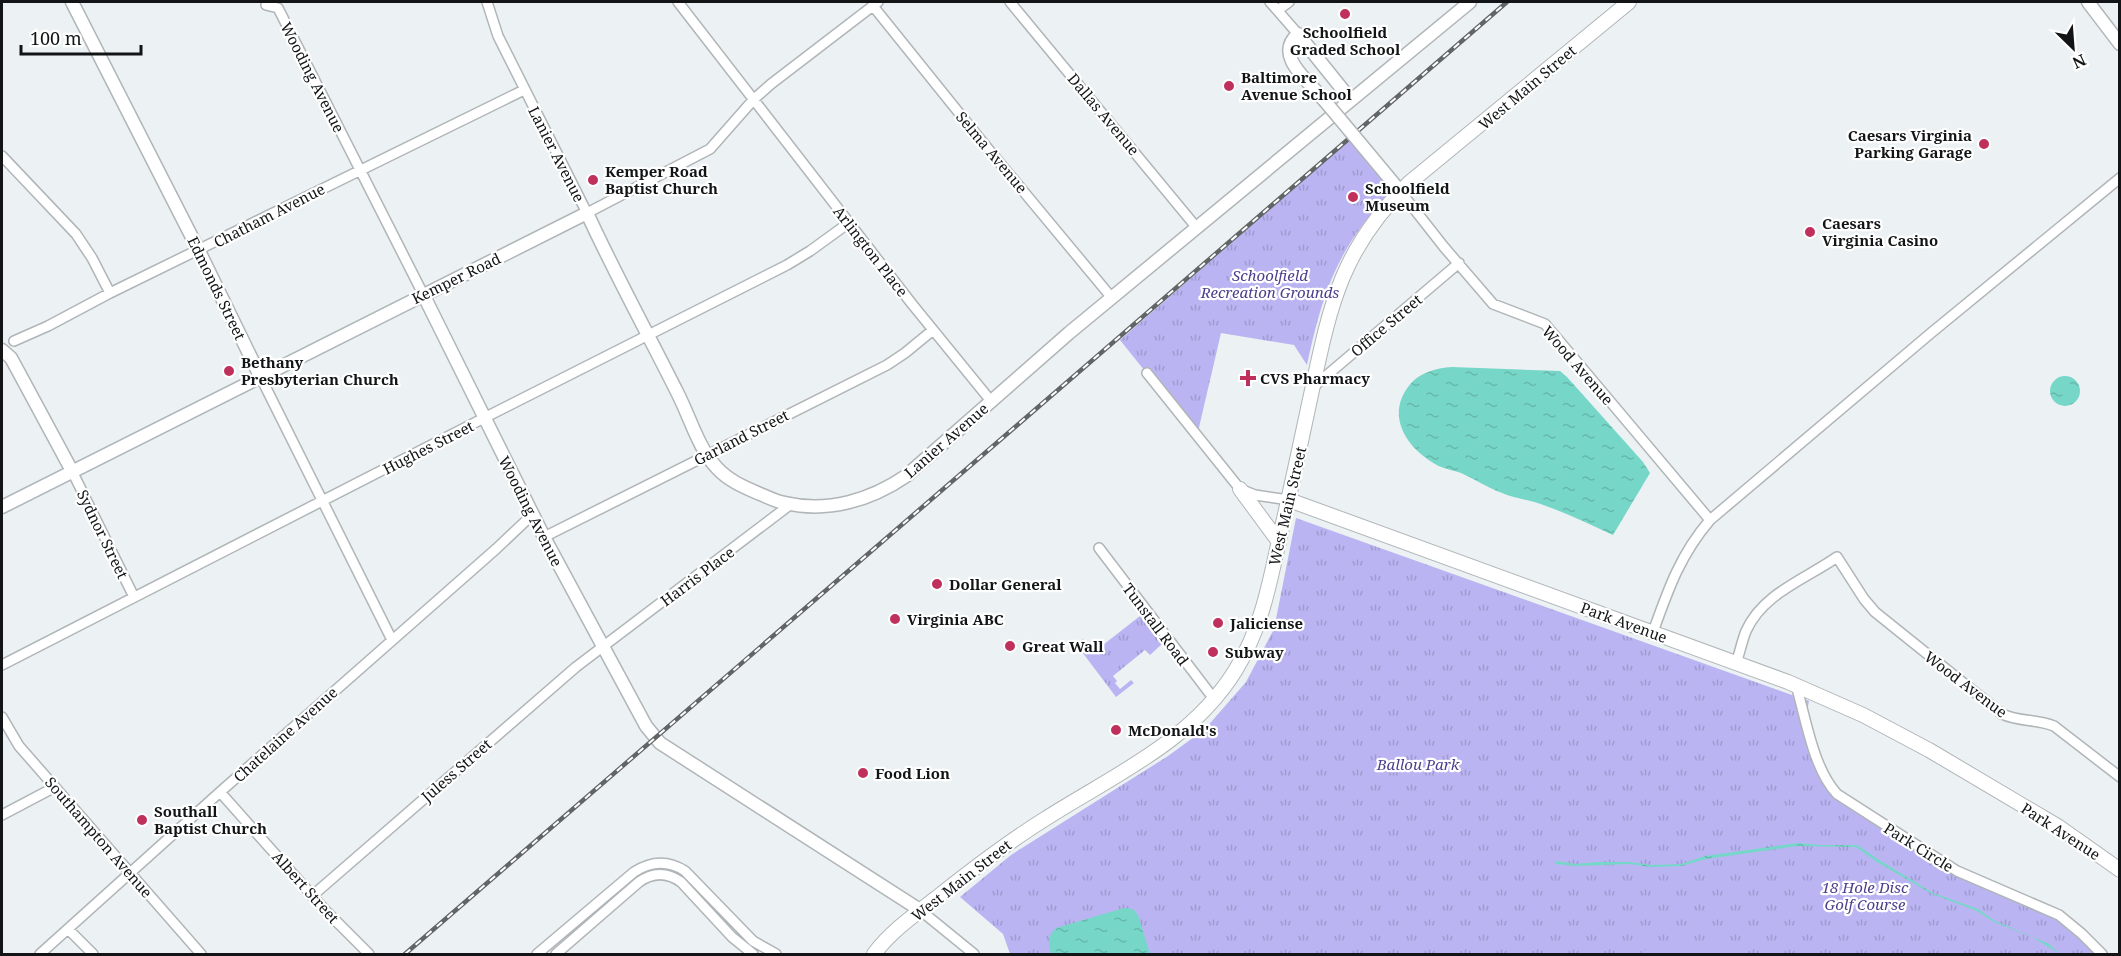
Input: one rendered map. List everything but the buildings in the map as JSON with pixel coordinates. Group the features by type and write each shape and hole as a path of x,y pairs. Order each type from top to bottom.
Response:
{"main road":[{"name":"West Main Street","path":"874,954 920,910 1019,836 1170,741 1214,699 1234,673 1256,631 1264,608 1332,304 1349,261 1363,236 1400,191 1629,2"},
{"path":"1240,489 1279,542"},
{"name":"Park Avenue","path":"1289,500 1796,685 1863,715 1929,750 2059,827 2120,870"},
{"path":"866,954 893,934"}],"street":[{"name":"Edmonds Street","path":"72,2 199,250 321,501 392,640"},
{"name":"Lanier Avenue","path":"487,2 498,36 524,90 707,455 717,468 738,485 784,503 836,505 866,498 906,476 1112,298 1470,2"},
{"name":"Arlington Place","path":"678,2 933,330 991,401"},
{"name":"Dallas Avenue","path":"1010,2 1197,228"},
{"path":"1270,2 1352,100"},
{"path":"1278,10 1289,2"},
{"path":"2088,2 2120,44"},
{"name":"Kemper Road","path":"2,507 703,154 720,139 754,99 876,4"},
{"name":"Selma Avenue","path":"876,4 980,139 1112,298"},
{"name":"Wooding Avenue","path":"266,5 278,8 543,537 646,726 660,743 920,910"},
{"name":"Wood Avenue","path":"1298,34 1291,40 1288,47 1290,59 1459,264 1493,304 1545,324 1710,520"},
{"name":"Chatham Avenue","path":"14,341 524,90"},
{"path":"2,156 76,234 92,258 110,293"},
{"path":"1653,632 1682,558 1710,520 1931,333 2120,178"},
{"name":"Hughes Street","path":"2,665 787,265 850,222"},
{"name":"Office Street","path":"1313,387 1459,264"},
{"name":"Garland Street","path":"543,537 887,365 933,330"},
{"path":"2,350 11,358 72,471"},
{"path":"1147,373 1240,489"},
{"name":"Sydnor Street","path":"72,471 134,597"},
{"name":"Park Avenue","path":"1240,489 1255,495 1289,500"},
{"name":"Harris Place","path":"602,646 791,504"},
{"name":"Chatelaine Avenue","path":"40,954 532,515"},
{"name":"Tunstall Road","path":"1099,548 1214,699"},
{"name":"Wood Avenue","path":"1736,663 1746,632 1765,605 1797,581 1837,558 1875,612 2002,714 2017,720 2047,723 2054,726 2120,777"},
{"name":"Juless Street","path":"312,896 438,785 602,646"},
{"name":"Park Circle","path":"1796,685 1820,767 1837,794 1957,871 2059,915 2102,954"},
{"name":"Southampton Avenue","path":"2,717 19,746 201,954"},
{"path":"2,815 55,787"},
{"name":"Albert Street","path":"220,792 312,896 369,954"},
{"path":"537,954 630,876 648,864 663,863 680,868 694,879 753,941 757,952"},
{"path":"556,954 637,884 648,877 659,874 671,876 686,887 742,947 757,952 776,954"},
{"path":"630,876 637,884"},
{"path":"686,887 694,879"},
{"path":"920,910 974,954"},
{"path":"719,923 727,914"},
{"path":"68,929 93,954"}],"green space":[{"name":"Schoolfield Recreation Grounds","path":"1349,140 1392,191 1358,231 1335,271 1319,314 1307,365 1294,345 1221,333 1197,436 1120,340"},
{"name":"Ballou Park","path":"1296,518 1809,701 1807,711 1828,776 1834,786 1957,867 2053,907 2076,922 2109,954 1010,954 1003,934 960,897 1011,855 1168,756 1205,729 1246,682 1274,629"},
{"path":"1140,616 1162,644 1150,655 1145,650 1113,676 1120,689 1131,680 1134,683 1116,697 1076,644 1083,639 1094,652"},
{"path":"1687,940 1732,954 1640,954 1657,943"}],"water":[{"path":"1452,367 1560,371 1567,377 1643,462 1650,473 1613,535 1555,509 1507,495 1461,473 1438,466 1408,441 1399,420 1399,409 1408,387 1422,375"},
{"path":"2065,376 2071,377 2079,385 2079,397 2071,405 2065,406 2059,405 2051,397 2050,391 2051,385 2059,377"},
{"path":"1798,843 1857,845 1933,893 1978,909 1995,921 2049,944 2060,954 2032,937 1994,922 1977,911 1932,894 1856,847 1797,846 1706,859 1681,866 1556,864 1556,861 1576,864 1630,862 1651,865 1681,864 1705,856"},
{"path":"1124,908 1133,909 1138,915 1150,954 1051,954 1049,940 1056,928"}],"railway":[{"path":"405,954 1507,2"}],"place":[{"name":"Schoolfield Graded School","path":"1345,14"},
{"name":"Baltimore Avenue School","path":"1229,86"},
{"name":"Caesars Virginia Parking Garage","path":"1984,144"},
{"name":"Kemper Road Baptist Church","path":"593,180"},
{"name":"Schoolfield Museum","path":"1353,197"},
{"name":"Caesars Virginia Casino","path":"1810,232"},
{"name":"Bethany Presbyterian Church","path":"229,371"},
{"name":"CVS Pharmacy","path":"1248,378"},
{"name":"Dollar General","path":"937,584"},
{"name":"Virginia ABC","path":"895,619"},
{"name":"Jaliciense","path":"1218,623"},
{"name":"Great Wall","path":"1010,646"},
{"name":"Subway","path":"1213,652"},
{"name":"McDonald's","path":"1116,730"},
{"name":"Food Lion","path":"863,773"},
{"name":"Southall Baptist Church","path":"142,820"}],"park label":[{"name":"18 Hole Disc Golf Course","path":"1865,896"}]}
